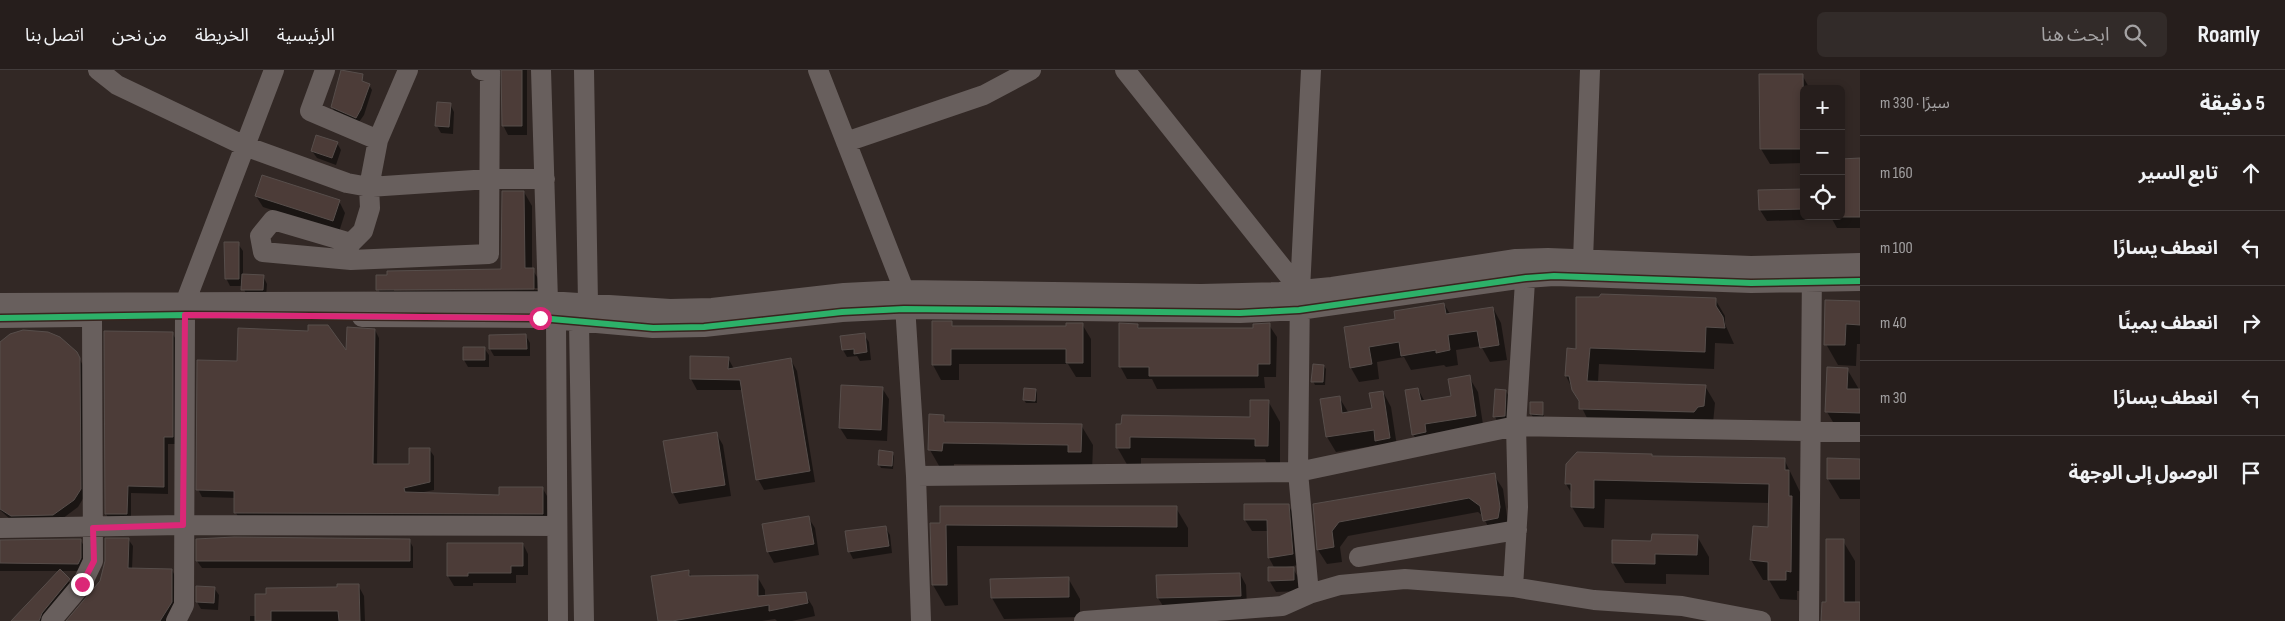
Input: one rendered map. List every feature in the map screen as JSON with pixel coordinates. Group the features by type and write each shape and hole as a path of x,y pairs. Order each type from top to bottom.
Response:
{"street":[{"path":"98,70 118,85 245,146 347,183 369,187 489,179 545,178"},
{"path":"183,618 185,309 274,70"},
{"path":"325,70 310,111 378,140"},
{"path":"408,70 378,140 369,187 370,208 363,231 351,244 273,220 260,236 263,252 351,260 489,254 490,72 481,70"},
{"path":"542,70 548,301"},
{"path":"584,70 588,303"},
{"path":"818,70 904,300 916,476 921,621"},
{"path":"846,142 984,95 1031,70"},
{"path":"1125,70 1300,290"},
{"path":"1309,594 1298,472 1299,310 1311,70"},
{"path":"1583,260 1590,70"},
{"path":"1513,587 1518,507 1516,426 1527,258"},
{"path":"0,303 556,320 653,328 704,327 842,312 904,300 1300,290 1527,258 1751,266 1860,281"},
{"path":"0,318 92,317 185,309 548,301 670,309 712,308 844,293 904,300 1240,313 1299,310 1526,278 1554,276 1751,283 1860,263"},
{"path":"1809,621 1812,273"},
{"path":"51,621 75,594 89,573 94,561 92,317"},
{"path":"556,320 558,621"},
{"path":"579,322 584,621"},
{"path":"916,476 1298,472 1516,426 1860,432"},
{"path":"0,528 93,528 183,525 557,526"},
{"path":"1359,557 1517,530"},
{"path":"1084,621 1282,606 1309,594 1340,585 1405,579 1513,587 1594,600 1682,606 1761,621"}],"building":[{"path":"341,70 363,74 362,81 370,84 356,118 331,107"},
{"path":"501,70 522,70 522,126 502,126"},
{"path":"1759,74 1803,74 1803,85 1800,85 1800,149 1760,149"},
{"path":"437,102 451,103 449,127 435,126"},
{"path":"316,135 338,142 332,158 311,151"},
{"path":"1860,158 1860,217 1845,217 1845,159"},
{"path":"262,175 340,200 333,221 255,196"},
{"path":"1800,189 1800,209 1759,210 1758,190"},
{"path":"502,191 524,191 525,268 534,268 534,289 376,290 376,275 387,275 387,271 501,269"},
{"path":"224,242 239,242 239,279 225,279"},
{"path":"242,274 264,275 263,290 241,290"},
{"path":"1601,294 1716,298 1716,306 1723,317 1725,328 1706,327 1705,352 1590,348 1587,381 1706,385 1704,406 1698,407 1694,412 1579,409 1579,401 1572,390 1569,376 1565,376 1567,348 1576,349 1576,297 1599,297"},
{"path":"1825,300 1860,301 1860,325 1846,324 1845,345 1824,345"},
{"path":"1444,303 1446,314 1493,307 1499,345 1480,348 1477,331 1448,335 1450,350 1436,353 1436,350 1401,356 1399,342 1369,347 1372,364 1350,368 1344,327 1395,319 1394,311"},
{"path":"932,321 952,321 952,326 1066,326 1066,323 1083,323 1083,363 1066,363 1066,349 951,349 951,365 932,365"},
{"path":"1119,323 1138,324 1138,328 1253,328 1253,324 1270,323 1270,364 1258,364 1258,376 1149,376 1149,367 1119,367"},
{"path":"308,325 328,325 346,350 347,327 375,329 373,464 409,464 409,448 430,448 430,482 404,488 405,492 499,495 499,487 543,487 543,514 234,513 234,491 196,490 197,360 237,361 238,328 308,331"},
{"path":"23,330 48,332 60,337 77,352 80,358 81,489 74,500 53,515 11,516 0,509 0,342 10,334"},
{"path":"104,331 173,332 173,437 164,437 164,487 128,486 127,514 105,514"},
{"path":"865,333 867,352 854,354 854,349 842,350 840,336"},
{"path":"526,334 527,349 489,349 489,335"},
{"path":"463,347 485,347 485,360 463,360"},
{"path":"690,356 729,357 728,369 791,358 810,471 756,480 740,380 690,379"},
{"path":"1313,364 1324,365 1323,382 1311,382"},
{"path":"1827,367 1848,368 1847,389 1860,389 1860,413 1825,412"},
{"path":"1470,375 1476,416 1425,424 1426,432 1412,435 1405,390 1418,388 1421,401 1451,396 1448,379"},
{"path":"841,385 883,387 881,430 839,428"},
{"path":"1024,388 1036,389 1035,401 1023,400"},
{"path":"1495,389 1506,390 1505,416 1493,417"},
{"path":"1383,391 1390,438 1375,441 1374,430 1326,437 1320,399 1340,396 1342,413 1372,408 1369,393"},
{"path":"1250,400 1269,400 1268,446 1255,446 1255,439 1130,437 1130,448 1116,448 1116,424 1121,424 1122,415 1250,417"},
{"path":"1530,402 1543,402 1543,415 1530,414"},
{"path":"929,414 944,415 944,422 1082,424 1081,452 1068,452 1068,445 943,443 942,451 928,450"},
{"path":"717,432 725,485 672,493 663,441"},
{"path":"879,450 893,452 892,466 878,465"},
{"path":"1577,452 1652,454 1652,456 1785,458 1785,470 1789,470 1789,496 1792,496 1791,572 1786,571 1786,580 1768,580 1768,562 1750,560 1753,526 1768,527 1769,484 1594,480 1594,508 1571,507 1571,484 1565,484 1566,464"},
{"path":"1827,458 1860,459 1860,479 1827,479"},
{"path":"1495,473 1500,507 1498,518 1483,521 1480,506 1469,498 1339,522 1332,531 1334,547 1317,550 1313,504"},
{"path":"1244,504 1289,504 1293,554 1268,558 1267,520 1244,520"},
{"path":"940,506 1177,506 1177,527 946,525 947,585 932,585 930,523 940,523"},
{"path":"809,516 814,544 767,552 762,524"},
{"path":"886,526 889,546 848,552 845,531"},
{"path":"1652,534 1698,535 1697,555 1655,554 1655,564 1612,563 1612,540 1651,541"},
{"path":"234,537 410,539 410,561 196,561 196,539"},
{"path":"105,538 129,538 128,568 172,569 172,602 160,621 66,621 100,581 105,561"},
{"path":"81,539 81,558 78,564 0,563 0,540"},
{"path":"1826,539 1844,539 1844,602 1860,602 1860,621 1821,621 1822,602 1826,602"},
{"path":"447,543 523,543 523,566 511,566 511,573 468,573 468,576 447,576"},
{"path":"1268,567 1294,567 1294,580 1268,581"},
{"path":"60,569 70,579 42,613 39,621 11,621"},
{"path":"689,570 689,576 758,575 758,596 806,592 808,603 769,611 769,605 672,621 658,621 651,576"},
{"path":"1240,573 1241,596 1157,598 1156,575"},
{"path":"1069,577 1069,597 991,598 990,579"},
{"path":"337,584 359,584 360,621 339,621 338,611 271,611 271,621 255,621 255,594 266,594 266,588 337,587"},
{"path":"196,586 215,587 214,603 196,602"}],"cycle path":[{"path":"0,318 185,315 540,318 653,328 704,327 842,312 904,309 1240,313 1299,310 1526,278 1554,276 1751,283 1860,281"}],"route":[{"path":"82,584 94,561 93,528 183,525 185,315 540,318"}]}
